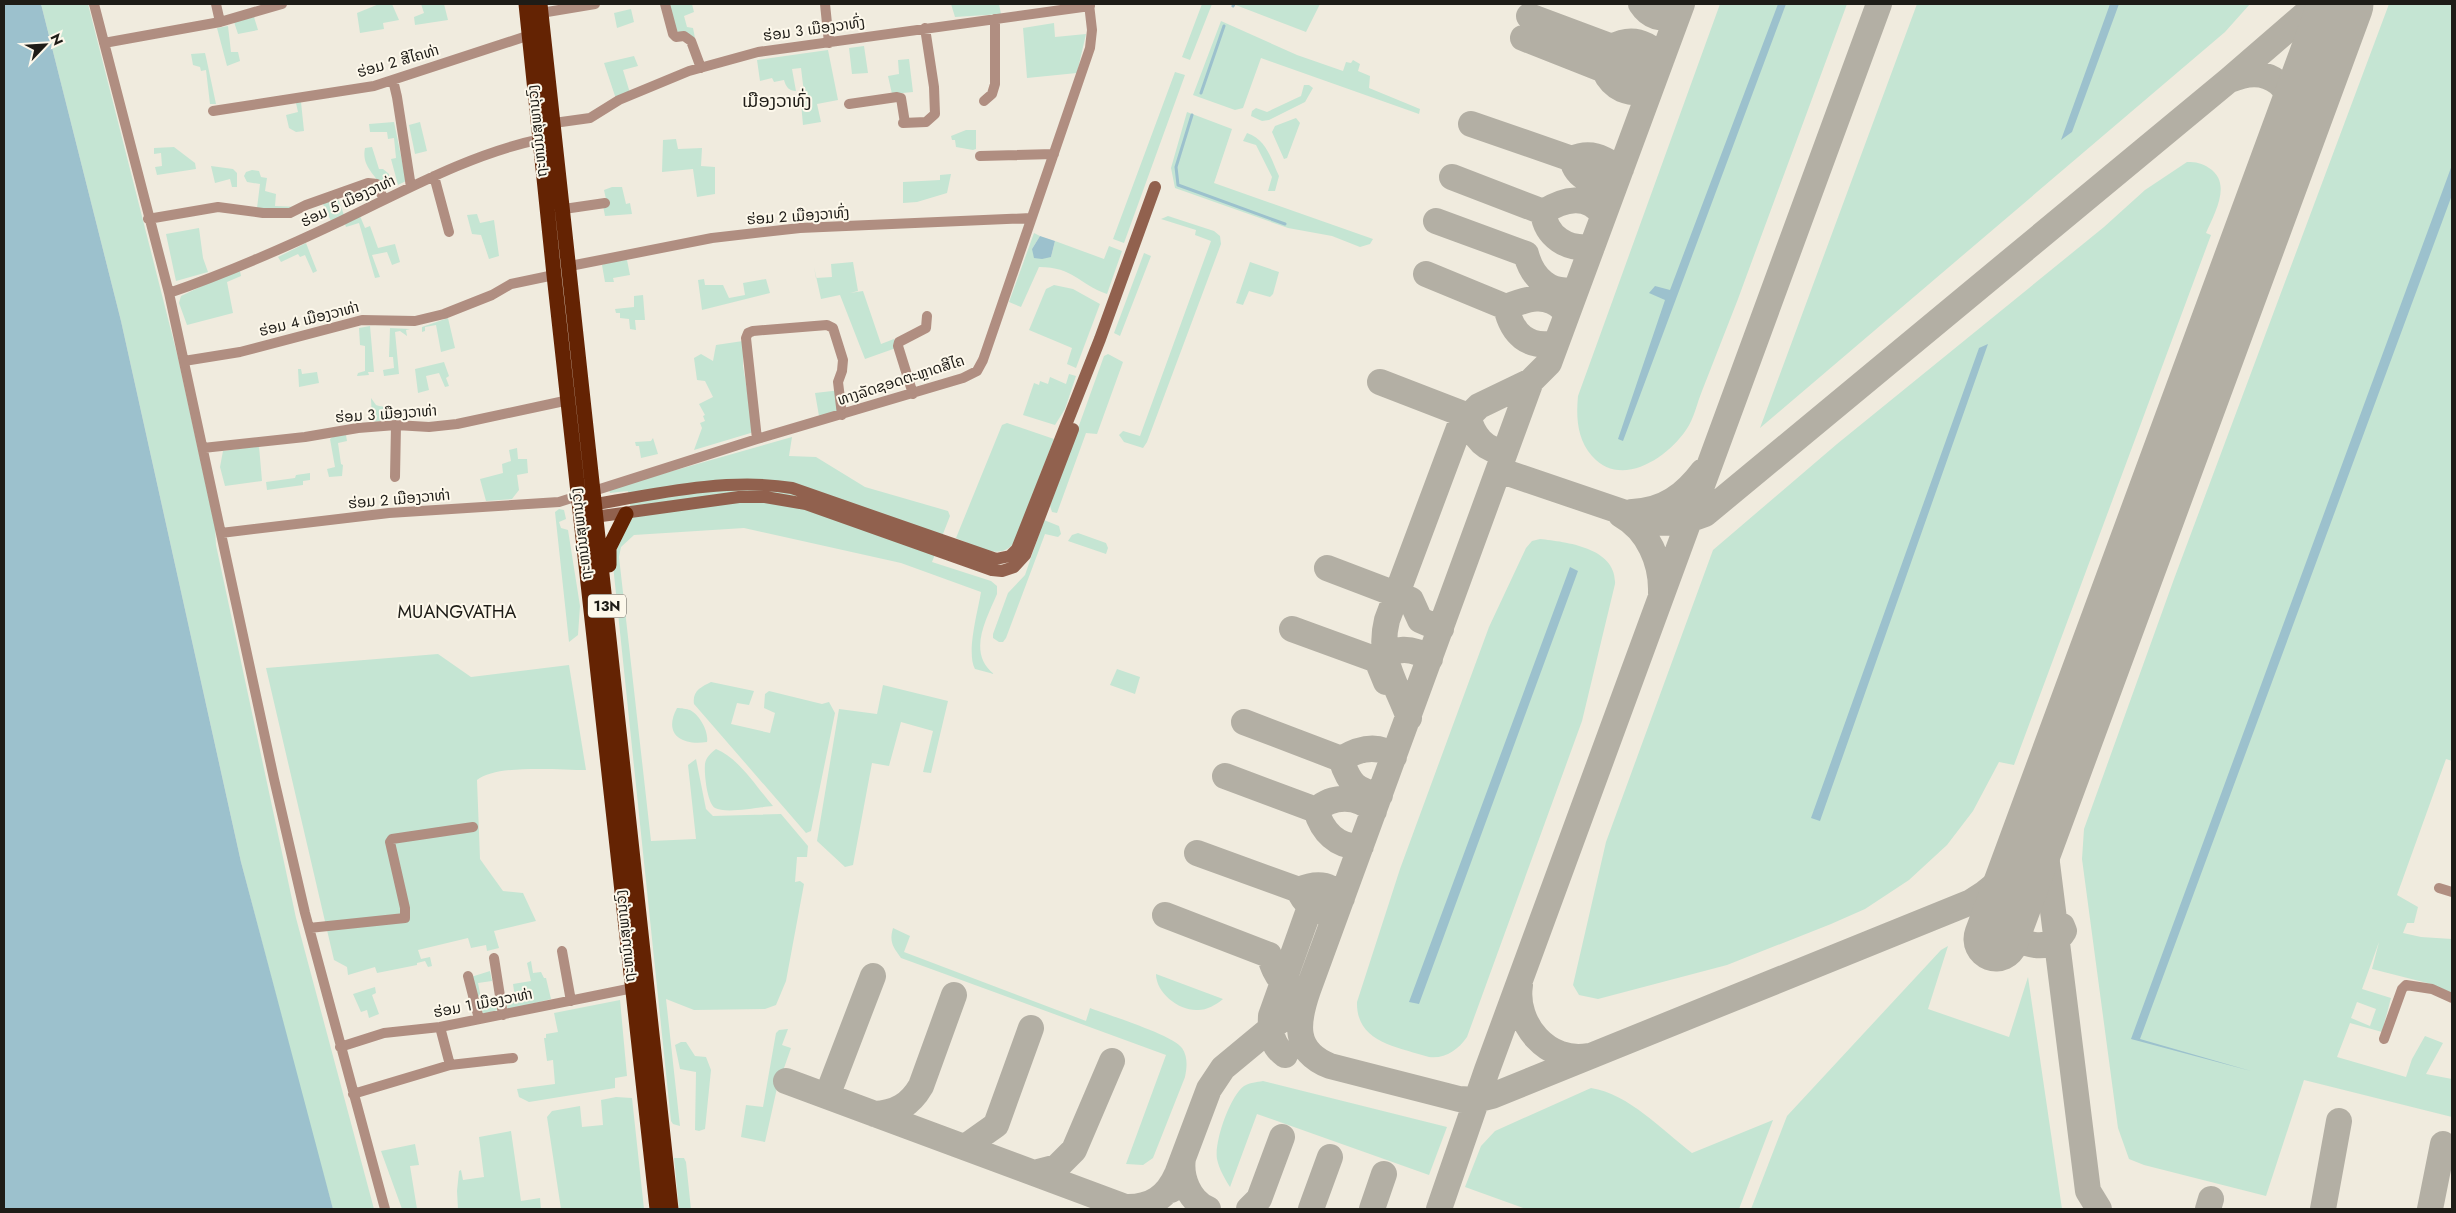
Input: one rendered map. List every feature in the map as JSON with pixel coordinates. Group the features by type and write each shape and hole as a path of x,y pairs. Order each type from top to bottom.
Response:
{"highway":[{"name":"ຖະຫນົນສຸພານຸວົງ","path":"526,4 569,400 613,656 671,1209"},
{"name":"ຖະຫນົນສຸພານຸວົງ","path":"541,8 570,266 588,505 633,988 657,1209"},
{"path":"613,656 615,640 608,572 609,548 626,514"}],"street":[{"path":"94,4 184,361 274,779 309,928 385,1209"},
{"path":"216,4 220,22"},
{"path":"104,43 220,22 282,4"},
{"path":"541,8 595,4"},
{"path":"665,4 673,34 676,37 684,36 691,41 701,68"},
{"path":"825,4 829,43"},
{"name":"ຮ່ອມ 3 ເມືອງວາທົ່ງ","path":"554,123 590,118 620,100 701,68 758,52 1090,5"},
{"name":"ທາງລັດຊອດຕະຫຼາດສີໄຄ","path":"588,505 756,440 913,394 963,378 977,371 984,360 1090,48 1092,30 1090,5"},
{"path":"984,101 992,94 995,84 996,18"},
{"path":"849,104 901,98 904,123 926,122 935,114 934,87 925,28"},
{"name":"ຮ່ອມ 2 ສີໄຄທ່າ","path":"213,111 374,86 530,35"},
{"path":"393,80 398,96 411,187"},
{"name":"ຮ່ອມ 5 ເມືອງວາທ່າ","path":"168,294 232,271 434,176 508,146 541,139"},
{"path":"980,156 1054,154"},
{"path":"434,176 449,232"},
{"path":"148,219 218,208 290,213 306,205 368,183 377,184 384,200"},
{"path":"588,505 721,485 766,484 792,488 815,502 947,548 996,559 1010,556 1017,549 1100,339 1155,187"},
{"path":"564,209 605,203"},
{"name":"ຮ່ອມ 2 ເມືອງວາທົ່ງ","path":"570,266 712,238 800,228 1031,218"},
{"name":"ຮ່ອມ 4 ເມືອງວາທ່າ","path":"184,361 240,352 362,320 414,321 452,310 492,295 511,284 554,274"},
{"path":"913,394 898,346 899,342 926,328 927,316"},
{"path":"756,440 746,338 748,333 752,331 827,326 833,328 843,360 838,382 842,415"},
{"name":"ຮ່ອມ 3 ເມືອງວາທ່າ","path":"203,448 305,437 358,428 396,425 430,427 457,424 569,400"},
{"path":"395,477 396,425"},
{"path":"721,485 723,500"},
{"path":"588,505 626,514 723,500 765,497 815,502"},
{"name":"ຮ່ອມ 2 ເມືອງວາທ່າ","path":"221,532 389,514 559,502 588,505"},
{"path":"309,928 405,918 405,908 390,842 392,839 473,827"},
{"path":"2439,888 2452,892"},
{"path":"562,952 571,1001"},
{"path":"494,958 503,1014"},
{"path":"468,976 479,1019"},
{"path":"2384,1039 2402,989 2406,985 2432,989 2452,998"},
{"name":"ຮ່ອມ 1 ເມືອງວາທ່າ","path":"340,1047 384,1033 440,1027 633,988"},
{"path":"440,1027 450,1065"},
{"path":"353,1094 450,1065 514,1058"}],"green space":[{"path":"41,4 88,4 178,358 296,918 374,1209 333,1209 319,1160 241,862 121,321"},
{"path":"379,4 392,4 399,20 383,23 384,29 360,33 357,13"},
{"path":"421,4 444,4 448,20 415,25 414,17 424,13"},
{"path":"669,4 692,4 694,12 684,16 687,27 693,28 695,38 676,31"},
{"path":"951,4 999,4 1001,14 955,17"},
{"path":"1202,4 1212,4 1190,60 1182,57"},
{"path":"1233,4 1320,4 1306,32"},
{"path":"1720,4 1847,4 1691,421 1678,441 1656,459 1643,466 1629,470 1616,470 1604,466 1592,456 1583,442 1580,435 1577,412 1578,396"},
{"path":"1917,4 2250,4 2225,32 1760,428"},
{"path":"2389,4 2452,4 2452,761 2446,759 2397,895 2418,907 2414,923 2407,923 2403,933 2421,937 2452,939 2452,993 2431,984 2372,969 2379,942 2362,989 2391,998 2382,1032 2350,1023 2337,1057 2406,1077 2412,1059 2425,1036 2443,1043 2426,1074 2452,1079 2452,1117 2304,1080 2266,1196 2144,1165 2129,1159 2118,1128 2082,859 2084,829 2174,579","holes":["2357,1002 2376,1009 2370,1026 2351,1018"]},
{"path":"631,9 634,22 617,28 614,13"},
{"path":"254,17 258,30 238,34 234,22"},
{"path":"1221,21 1297,55 1343,71 1346,62 1351,63 1353,60 1360,64 1358,71 1370,76 1369,88 1420,109 1419,114 1261,58 1243,108 1235,110 1193,95"},
{"path":"1054,23 1055,37 1086,34 1077,73 1027,78 1023,28"},
{"path":"228,26 231,52 238,52 240,61 227,66 217,28"},
{"path":"864,46 868,73 852,74 849,48"},
{"path":"828,50 838,100 817,104 821,122 803,125 801,103 805,101 801,68 792,69 796,91 794,91 788,88 784,80 774,82 772,78 760,81 757,60"},
{"path":"205,53 216,104 210,104 206,70 201,71 200,67 193,65 191,54"},
{"path":"634,56 638,66 623,70 630,93 616,99 604,63"},
{"path":"909,59 913,92 892,94 888,76 899,74 898,60"},
{"path":"1175,72 1185,75 1124,243 1113,239"},
{"path":"1304,85 1309,85 1313,88 1305,102 1269,120 1262,121 1251,116 1252,111 1256,108 1267,112 1301,96"},
{"path":"301,102 304,131 296,132 289,128 286,115 298,112 296,103"},
{"path":"1187,112 1232,129 1214,183 1373,239 1370,244 1360,247 1332,236 1288,228 1175,188 1171,168"},
{"path":"1296,118 1300,123 1287,158 1284,159 1272,132 1275,126"},
{"path":"394,122 406,181 398,185 391,159 396,158 394,138 388,139 387,132 370,132 369,124"},
{"path":"420,122 427,151 415,154 409,125"},
{"path":"966,130 976,130 976,149 956,147 955,140 952,140 951,136"},
{"path":"1247,133 1254,136 1264,145 1271,157 1279,176 1275,191 1268,191 1272,177 1256,145 1243,141"},
{"path":"676,139 678,149 702,148 701,166 715,167 715,194 697,197 693,169 662,172 663,140"},
{"path":"174,147 195,163 196,169 157,175 155,167 162,166 161,153 154,154 154,148"},
{"path":"372,147 379,169 383,169 389,174 390,188 384,191 365,161 365,148"},
{"path":"2187,162 2206,166 2216,174 2220,182 2220,199 2206,233 2211,235 2014,765 1999,762 1973,811 1947,845 1909,880 1865,909 1727,965 1598,999 1579,995 1573,985 1606,842 1713,550 1837,444 2104,227 2145,190"},
{"path":"211,166 233,169 237,173 237,187 232,187 230,179 215,183"},
{"path":"252,170 259,171 261,177 267,178 265,191 276,194 275,206 300,207 292,210 257,208 260,184 247,182 244,176 246,172"},
{"path":"951,174 947,193 917,202 903,203 903,182 940,180 940,175"},
{"path":"612,187 622,187 626,204 630,203 632,214 605,216 602,200 606,199 604,190"},
{"path":"337,196 344,215 331,221 322,202"},
{"path":"477,214 480,223 494,220 499,256 489,259 481,235 472,234 467,215"},
{"path":"360,216 365,228 370,226 378,248 395,244 400,262 392,265 387,252 372,255 380,277 375,278 359,223 346,227 345,224"},
{"path":"1168,216 1214,231 1220,236 1221,244 1147,442 1143,448 1124,442 1119,435 1123,431 1140,436 1211,241 1195,235 1196,230 1161,219"},
{"path":"199,228 203,258 208,272 176,281 166,234"},
{"path":"1034,233 1040,236 1032,249 1051,257 1055,241 1104,259 1109,246 1122,251 1107,294 1068,273 1039,267 1021,307 1009,302"},
{"path":"306,243 317,271 313,273 305,255 300,257 298,254 281,262 278,257"},
{"path":"1144,253 1151,256 1120,336 1114,333"},
{"path":"626,255 630,275 613,278 614,282 605,282 602,265"},
{"path":"853,262 858,291 850,293 863,291 881,344 894,339 896,348 865,359 840,295 821,299 816,278 832,277 831,264"},
{"path":"1250,262 1279,272 1273,294 1270,297 1249,291 1243,305 1236,303"},
{"path":"240,271 241,276 227,282 233,313 187,325 179,303 181,296 223,276"},
{"path":"704,279 705,285 723,285 729,298 745,295 743,283 766,279 770,293 702,310 698,280"},
{"path":"1054,285 1073,289 1100,304 1076,368 1067,364 1072,348 1029,330 1046,289"},
{"path":"643,295 645,320 635,320 636,330 630,329 629,319 620,318 620,313 616,313 615,309 634,307 634,296"},
{"path":"448,318 455,348 441,352 436,325 425,327 425,331 422,332 422,327"},
{"path":"370,326 374,372 368,372 369,375 357,376 358,373 365,371 365,346 360,345 359,328"},
{"path":"390,328 410,329 406,330 407,336 400,331 395,332 399,374 384,376 383,370 394,368 393,357 389,357"},
{"path":"743,341 743,366 754,432 694,450 702,428 700,423 705,421 703,416 705,415 699,404 713,397 705,381 697,380 694,358 701,354 713,361 716,345"},
{"path":"1108,354 1123,362 1097,434 1086,433 1057,513 1052,512 1050,506 1104,356"},
{"path":"444,362 449,376 446,378 449,386 445,387 439,373 426,376 429,390 418,393 415,369"},
{"path":"298,369 301,369 302,374 317,372 319,383 299,387"},
{"path":"1069,374 1076,376 1065,409 1055,425 1023,415 1034,383 1039,385 1040,381 1048,384 1050,377 1066,384"},
{"path":"841,390 842,410 819,416 815,393"},
{"path":"371,398 376,405 398,411 402,419 372,422"},
{"path":"1007,423 1054,439 1014,543 1008,549 994,552 978,548 956,538 1002,425"},
{"path":"346,435 347,441 338,443 341,464 343,465 342,476 329,477 327,469 335,467 330,439 334,436"},
{"path":"792,437 789,456 816,457 865,487 948,511 950,516 932,562 991,581 997,586 997,594 984,625 980,646 986,666 994,674 975,669 973,662 972,643 981,592 901,563 744,528 634,535 621,547 619,557 651,841 696,839 688,765 696,759 706,809 713,816 781,814 808,846 807,857 797,857 795,882 800,881 804,884 786,981 776,1005 765,1009 694,1010 666,999 680,1126 673,1124 671,1121 613,565 618,543 632,518 628,491 610,493 609,489"},
{"path":"653,438 658,454 641,458 639,446 636,446 635,442 651,441"},
{"path":"259,446 262,481 225,486 220,467 223,451"},
{"path":"517,448 518,459 527,459 528,473 517,475 519,490 512,499 486,501 480,479 503,473 502,464 511,461 509,450"},
{"path":"310,473 310,480 303,481 303,485 267,490 266,482 295,478 296,475"},
{"path":"559,509 564,510 566,519 559,522 561,528 568,530 580,606 578,635 569,642 555,512"},
{"path":"1044,520 1059,526 1061,534 1058,537 1045,534 1006,638 1003,642 999,642 993,638 993,634 1008,593 1025,575"},
{"path":"1078,533 1106,543 1108,548 1106,554 1068,541 1072,535"},
{"path":"1540,539 1576,545 1599,555 1608,562 1613,572 1615,584 1582,721 1467,1037 1451,1053 1440,1057 1429,1057 1392,1046 1371,1035 1363,1026 1357,1002 1400,869 1489,627 1526,548 1532,541"},
{"path":"438,654 471,677 569,665 586,770 513,770 486,775 477,780 480,859 503,891 523,893 536,921 494,931 499,948 487,951 486,945 471,948 468,938 418,950 421,959 430,957 432,966 428,967 425,961 417,963 417,965 377,973 375,967 348,975 347,967 334,960 266,668"},
{"path":"1117,669 1140,677 1135,694 1110,685"},
{"path":"711,682 754,691 749,705 737,703 731,724 770,733 775,713 764,708 765,694 769,691 822,704 829,702 835,713 811,831 806,833 694,704 696,693"},
{"path":"883,685 948,701 931,773 923,772 933,731 901,722 889,766 872,763 853,865 845,867 817,841 839,709 877,714"},
{"path":"677,708 694,712 705,729 707,742 689,742 677,736 673,731 672,725"},
{"path":"716,749 740,766 773,806 720,810 712,805 708,794 705,768 708,757"},
{"path":"893,928 910,936 904,952 1086,1021 1090,1008 1125,1020 1154,1031 1182,1048 1187,1066 1185,1077 1153,1158 1143,1165 1126,1164 1166,1055 901,958 892,944"},
{"path":"1948,946 1928,1009 2009,1037 2028,977 2062,1209 1751,1209 1787,1116 1941,950"},
{"path":"531,961 533,973 541,972 544,978 546,978 551,999 508,1010 505,1000 515,998 513,984 531,981 527,963"},
{"path":"490,971 492,981 478,983 481,998 495,997 498,1010 483,1014 471,977"},
{"path":"1156,974 1223,999 1205,1009 1191,1010 1176,1004 1164,994 1157,981"},
{"path":"375,987 376,993 372,995 379,1014 369,1018 367,1010 361,1012 353,994"},
{"path":"620,1000 627,1076 615,1078 615,1088 529,1102 519,1097 517,1089 555,1084 553,1060 547,1061 544,1038 546,1038 546,1034 558,1032 554,1013"},
{"path":"788,1029 782,1045 791,1048 777,1088 765,1142 741,1137 746,1105 763,1107 776,1033 779,1030"},
{"path":"686,1042 695,1056 706,1057 711,1070 705,1129 699,1131 695,1130 696,1072 680,1069 675,1045"},
{"path":"1263,1081 1447,1127 1429,1175 1257,1114 1230,1187 1217,1159 1218,1142 1224,1120 1233,1099 1244,1086"},
{"path":"1591,1088 1619,1097 1632,1105 1692,1153 1773,1120 1739,1209 1526,1209 1465,1187 1481,1146 1495,1131"},
{"path":"616,1097 632,1098 644,1209 561,1209 547,1117 552,1111 580,1106 582,1127 603,1125 601,1100"},
{"path":"511,1131 521,1201 540,1198 541,1209 458,1209 459,1171 461,1170 463,1180 484,1177 479,1137"},
{"path":"415,1144 419,1165 410,1166 417,1209 402,1209 381,1151"},
{"path":"674,1158 684,1158 686,1162 691,1209 679,1209"}],"water":[{"path":"4,4 41,4 121,321 241,862 333,1209 4,1209"},
{"path":"1778,4 1786,4 1623,441 1618,439 1665,300 1649,293 1655,286 1670,290"},
{"path":"2110,4 2119,4 2072,132 2061,140"},
{"path":"2452,165 2452,195 2140,1039 2251,1071 2131,1039"},
{"path":"1040,236 1055,241 1051,257 1034,258 1032,249"},
{"path":"1988,344 1820,821 1811,818 1979,348"},
{"path":"1570,567 1578,571 1419,1004 1409,1002"}],"waterway":[{"path":"1201,93 1224,26"},
{"path":"1192,115 1176,167 1178,185 1285,224"}],"taxiway":[{"path":"1641,4 1652,15 1665,18 1676,17"},
{"path":"1682,4 1549,363 1531,381 1308,990 1301,1013 1300,1024 1303,1044 1318,1060 1330,1066 1459,1099 1476,1100 1492,1096 1971,902 2000,880 2011,868 2028,841 2050,792"},
{"path":"1439,1209 1487,1070 1879,4"},
{"path":"1499,470 1652,522 1680,523 1705,514 2229,80 2317,4"},
{"path":"1529,16 1612,47 1623,61 1638,69 1651,70 1658,68"},
{"path":"1523,38 1604,70 1612,82 1622,89 1634,92 1649,92"},
{"path":"1612,47 1626,42 1639,42 1651,48 1662,58"},
{"path":"2230,80 2244,75 2257,74 2269,77 2278,83 2286,91 2291,102 2294,115 2294,130"},
{"path":"1471,124 1572,159 1578,172 1588,180 1608,184 1615,183"},
{"path":"1572,159 1586,155 1598,157 1621,169"},
{"path":"1452,177 1543,212 1548,228 1559,240 1574,246 1592,247"},
{"path":"1543,212 1551,207 1575,200 1590,203 1603,215"},
{"path":"1436,221 1526,254 1533,270 1543,283 1558,290 1576,289"},
{"path":"1426,274 1506,307 1512,325 1517,332 1529,341 1537,344 1556,343"},
{"path":"1506,307 1529,300 1543,299 1550,300 1563,309"},
{"path":"1409,718 1389,671 1386,659 1384,647 1387,620 1460,425 1479,406 1531,381"},
{"path":"1380,382 1468,416 1473,430 1480,441 1491,448 1505,452"},
{"path":"1632,512 1654,509 1673,500 1689,487 1703,471"},
{"path":"1621,515 1631,521 1646,538 1656,559 1661,581 1661,593"},
{"path":"1327,568 1411,600 1420,620 1441,629"},
{"path":"1292,629 1377,660 1386,682"},
{"path":"1377,660 1390,653 1403,650 1417,652 1430,659"},
{"path":"1244,722 1341,759 1350,780 1354,784 1364,791 1380,795"},
{"path":"1341,759 1354,752 1368,749 1381,750 1394,757"},
{"path":"1225,776 1316,810 1322,825 1332,837 1345,844 1361,846"},
{"path":"1316,810 1330,802 1345,799 1360,802 1374,811"},
{"path":"2046,813 2047,863 2088,1191 2099,1209"},
{"path":"1197,853 1299,890 1310,905 1317,910 1327,913"},
{"path":"1299,890 1311,886 1322,886 1332,889 1342,898"},
{"path":"1285,1055 1277,1047 1273,1038 1271,1016 1310,907"},
{"path":"1165,915 1269,955 1282,981 1292,987 1308,990"},
{"path":"1998,933 2024,943 2042,945 2058,939 2064,931 2062,926"},
{"path":"827,1096 873,976"},
{"path":"1520,985 1522,1014 1528,1027 1537,1038 1560,1054 1574,1057 1589,1056"},
{"path":"874,1114 896,1110 917,1093 954,995"},
{"path":"1171,1190 1209,1089 1223,1068 1288,1014 1304,995"},
{"path":"965,1147 996,1125 1031,1028"},
{"path":"1034,1173 1057,1167 1074,1150 1112,1061"},
{"path":"786,1081 1125,1207 1143,1206 1157,1200 1168,1189 1177,1174"},
{"path":"2323,1209 2339,1121"},
{"path":"1249,1209 1259,1199 1282,1137"},
{"path":"2430,1209 2443,1144"},
{"path":"1311,1209 1330,1157"},
{"path":"1183,1158 1183,1173 1187,1188 1196,1200 1208,1209"},
{"path":"1372,1209 1384,1174"},
{"path":"2208,1209 2211,1199"}],"runway":[{"path":"1996,939 2341,4"}],"district":[{"name":"ເມືອງວາທົ່ງ","path":"777,101"},
{"name":"MUANGVATHA","path":"457,612"}]}
